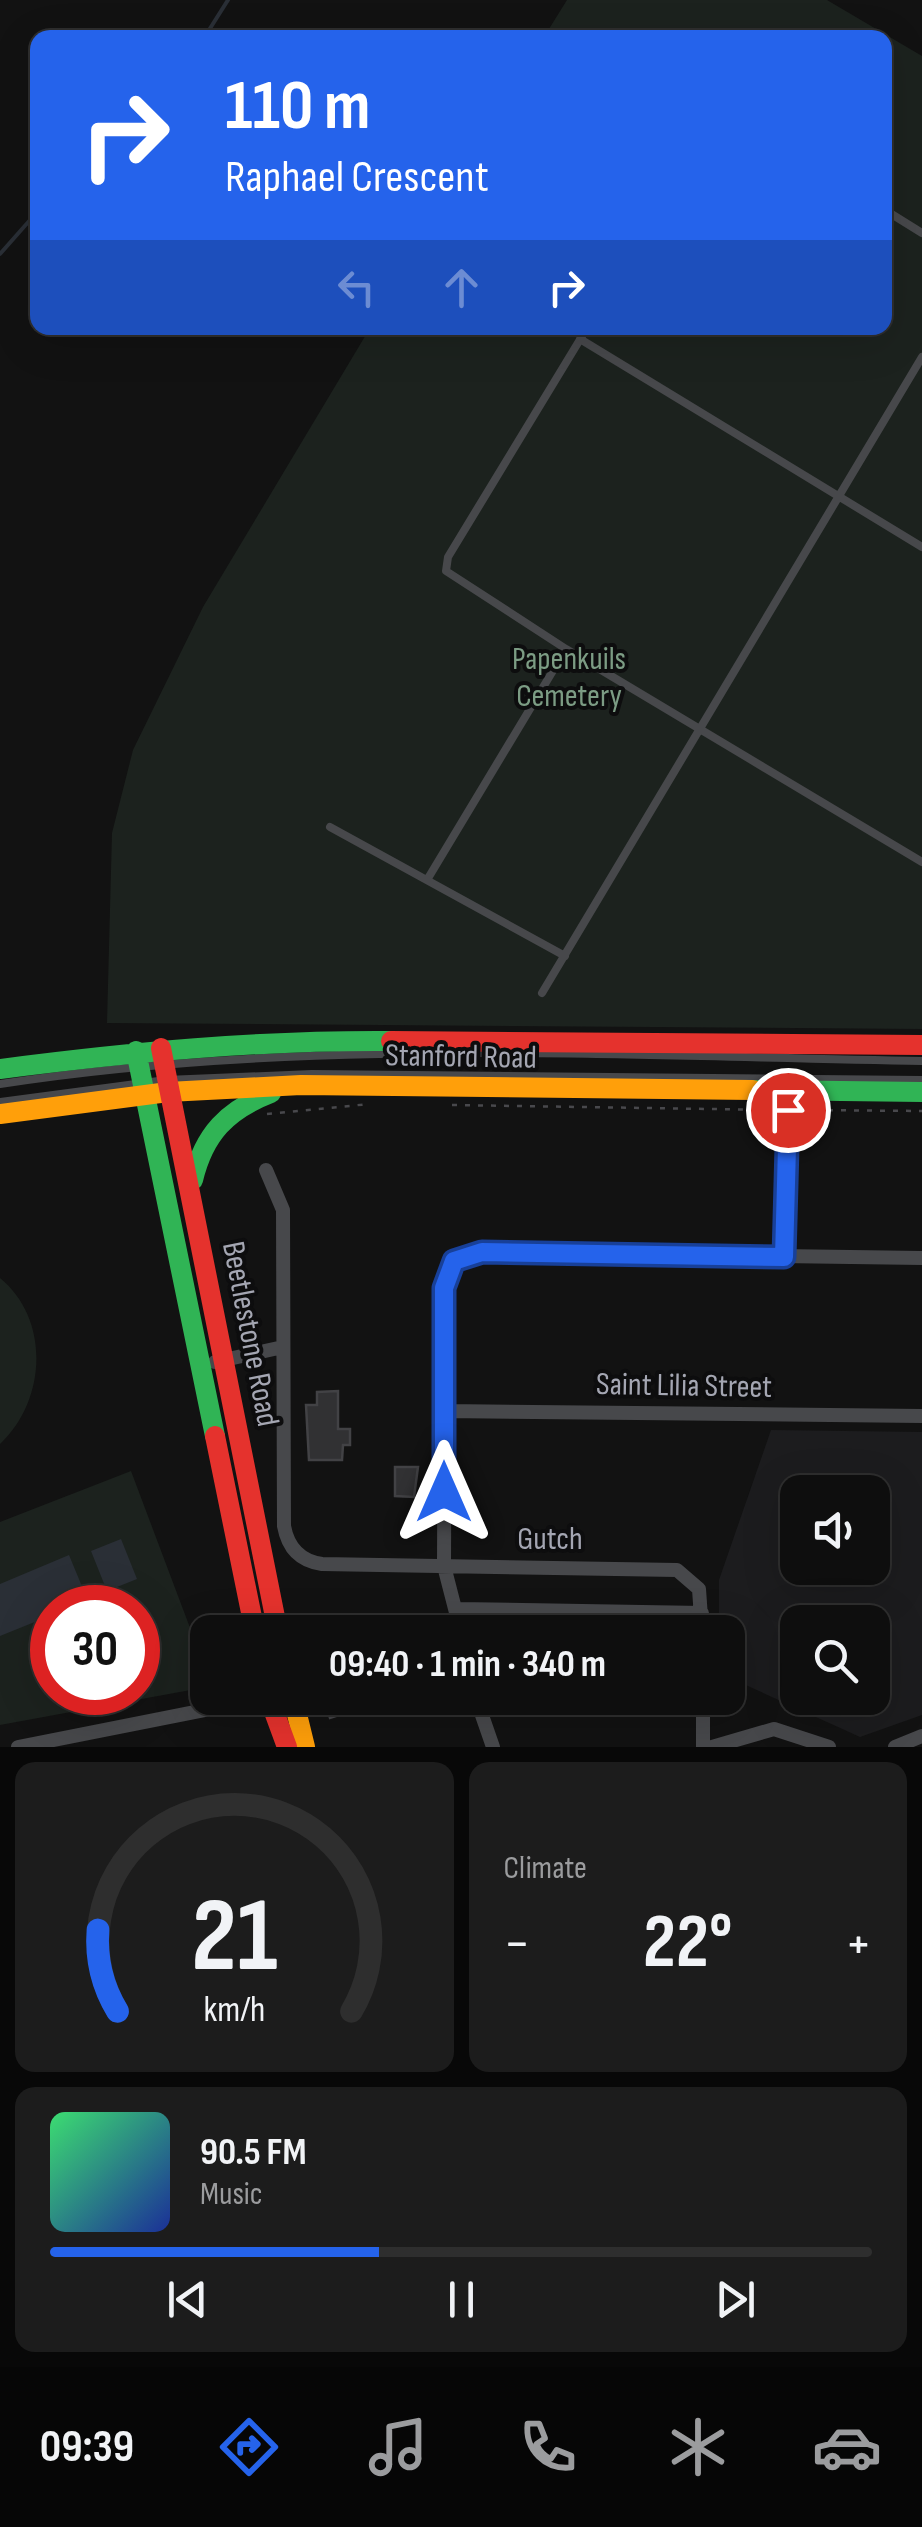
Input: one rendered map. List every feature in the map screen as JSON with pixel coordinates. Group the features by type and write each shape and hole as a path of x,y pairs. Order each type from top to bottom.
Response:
{"main road":[{"name":"Stanford Road","path":"0,1068 165,1071 297,1040 922,1046"},
{"name":"Stanford Road","path":"0,1114 140,1073 165,1071 301,1085 788,1100 922,1092"},
{"name":"Beetlestone Road","path":"165,1071 192,1187 275,1615"},
{"name":"Beetlestone Road","path":"140,1073 252,1615"},
{"path":"192,1187 200,1147 221,1118 251,1100 301,1085"},
{"path":"275,1715 288,1747"},
{"path":"298,1715 305,1747"}],"street":[{"path":"784,1257 788,1100"},
{"name":"Beetlestone Road","path":"266,1170 284,1210 284,1526 293,1549"},
{"path":"458,1615 444,1566 444,1288 447,1272 460,1256 482,1252 922,1258"},
{"path":"200,1366 284,1346"},
{"name":"Saint Lilia Street","path":"445,1412 922,1416"},
{"name":"Gutch","path":"293,1549 306,1560 322,1564 677,1570 699,1589 702,1613"},
{"path":"457,1609 702,1613"},
{"path":"18,1747 190,1713"},
{"path":"482,1715 493,1747"},
{"path":"703,1715 703,1747"},
{"path":"712,1747 774,1728 829,1747"},
{"path":"895,1747 922,1736"}],"lane":[{"path":"892,214 922,233"},
{"path":"583,335 445,564 450,578 922,862"},
{"path":"580,339 922,547"},
{"path":"542,993 922,357"},
{"path":"427,880 566,649"},
{"path":"330,827 564,956"},
{"path":"165,1071 329,1054 922,1061"},
{"path":"165,1071 922,1080"},
{"path":"0,1084 140,1073"},
{"path":"0,1102 140,1073"}],"path":[{"path":"453,1105 788,1100 922,1111"},
{"path":"257,1116 383,1104"}],"shaded area":[{"path":"771,1430 922,1432 922,1715 860,1737 812,1715 890,1715 890,1605 780,1605 780,1701 745,1685 745,1615 719,1615 719,1580"},
{"path":"121,1539 137,1579 122,1585 105,1585 91,1551"},
{"path":"69,1555 81,1585 30,1585 30,1624 0,1636 0,1584"}],"green space":[{"name":"Papenkuils Cemetery","path":"567,0 827,0 878,30 548,30"},
{"name":"Papenkuils Cemetery","path":"892,38 922,56 922,1029 107,1023 112,833 133,750 203,607 366,335 892,335"},
{"path":"0,1278 17,1295 28,1316 35,1338 36,1361 27,1406 0,1444"},
{"path":"131,1471 190,1628 190,1690 160,1696 160,1585 30,1585 30,1715 54,1715 0,1725 0,1522"}],"building":[{"path":"338,1391 338,1429 350,1429 350,1445 343,1445 342,1460 309,1460 306,1405 317,1405 317,1392"},
{"path":"395,1467 418,1467 414,1497 395,1496"}],"waterway":[{"path":"209,30 228,0"},
{"path":"0,254 30,220"}],"traffic: fast":[{"path":"0,1069 195,1048 391,1041"},
{"path":"136,1051 215,1436"},
{"path":"753,1090 922,1092"},
{"path":"193,1180 204,1149 220,1126 242,1107 271,1093"}],"traffic: slow":[{"path":"0,1114 168,1092 301,1085 753,1090"},
{"path":"297,1715 305,1747"}],"traffic: jam":[{"path":"391,1041 922,1045"},
{"path":"161,1048 275,1615"},
{"path":"215,1436 252,1615"},
{"path":"275,1715 287,1747"}],"route":[{"path":"444,1492 444,1288 454,1261 482,1252 784,1257 788,1110"}]}
